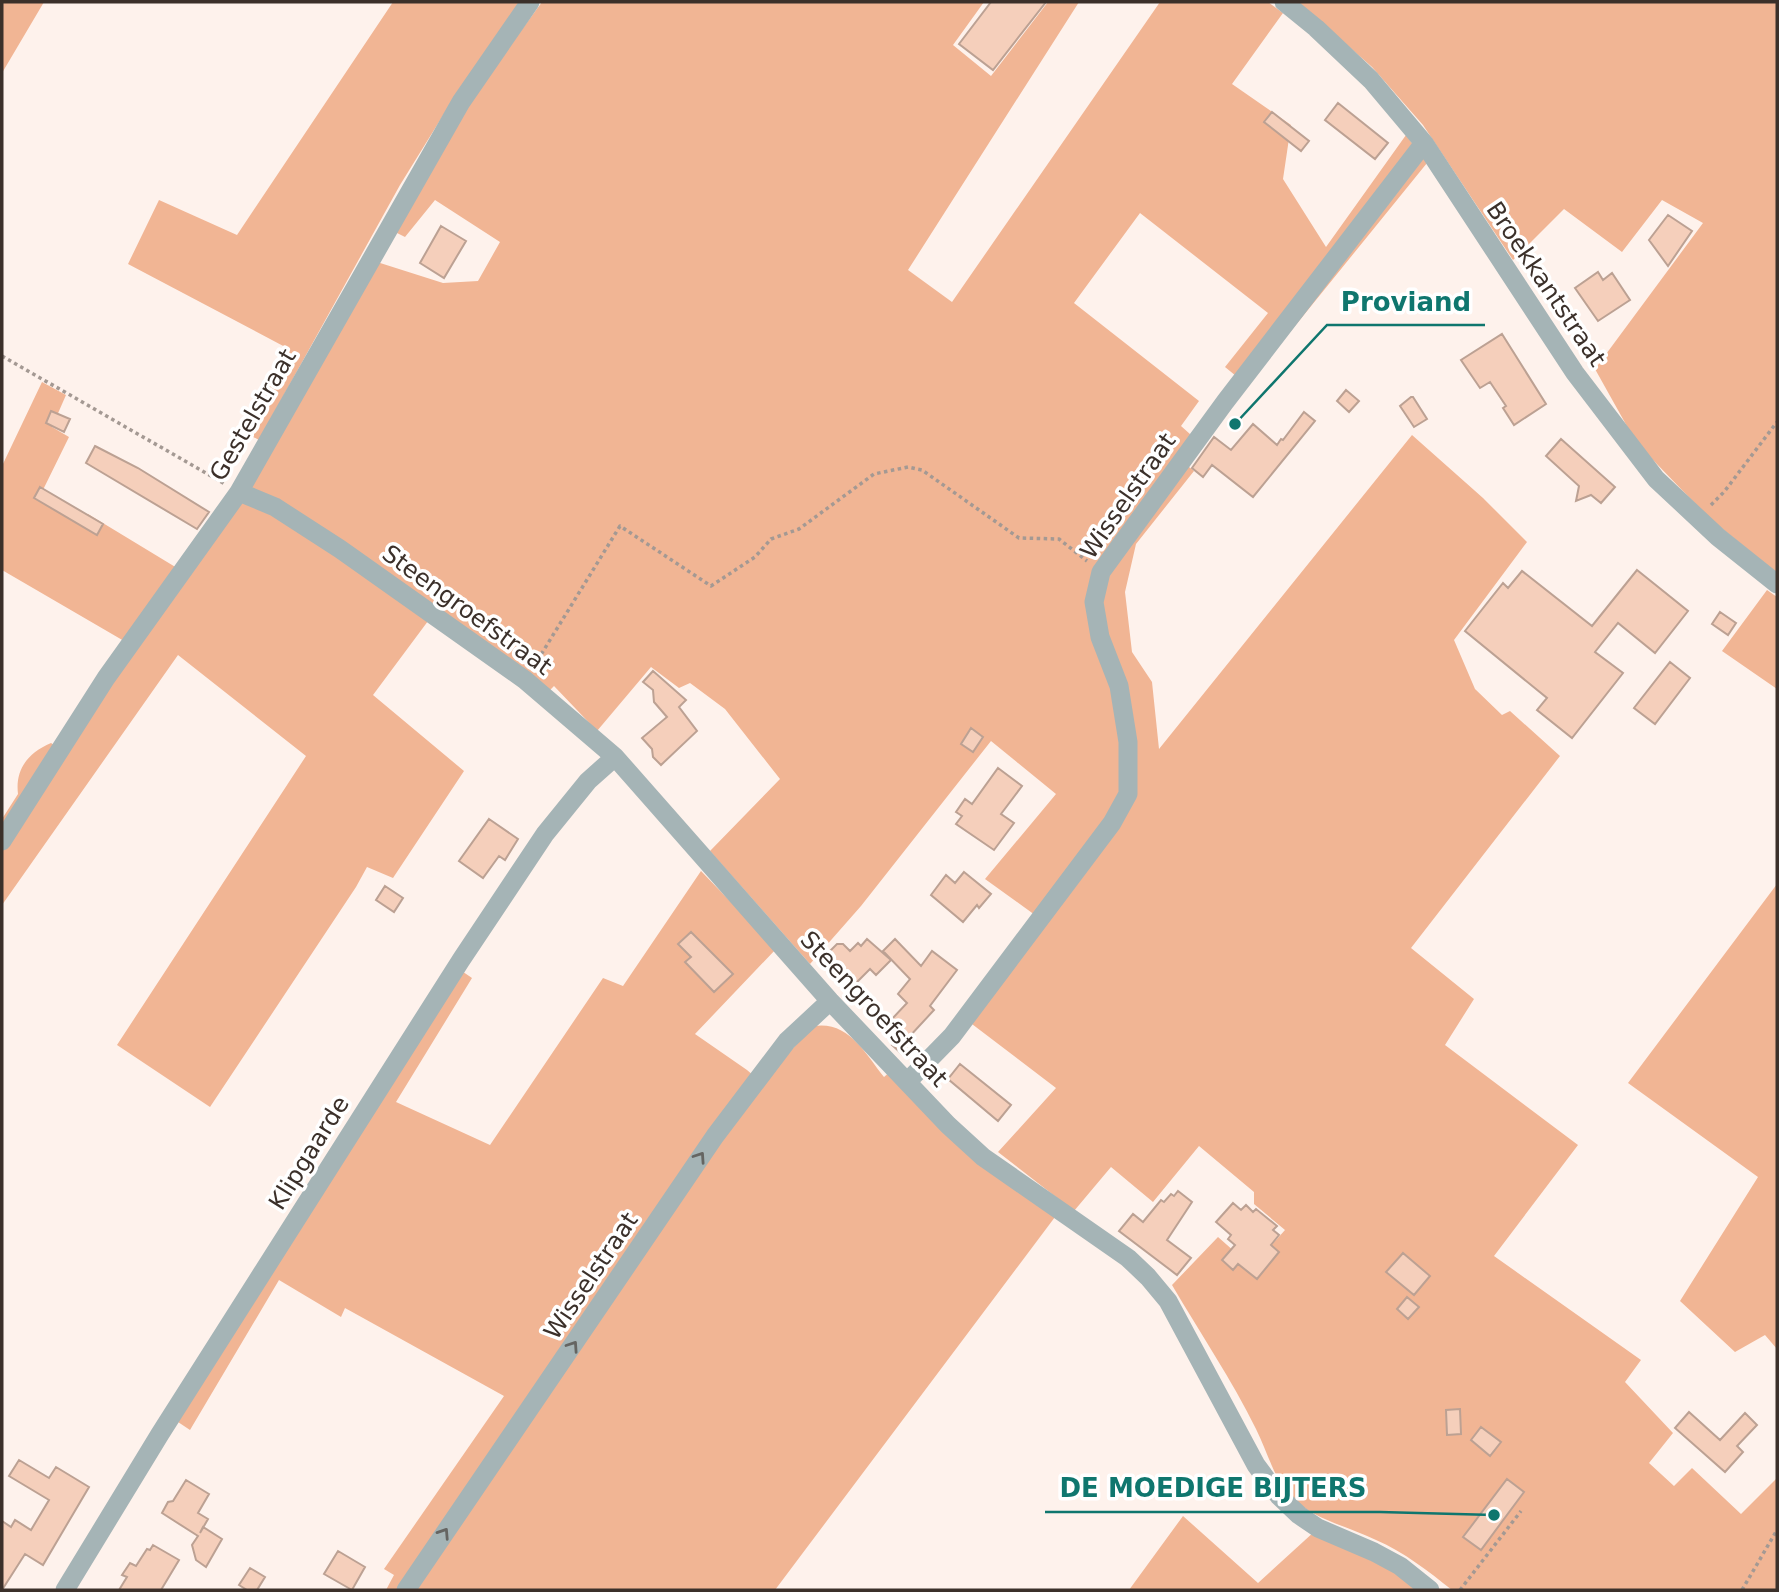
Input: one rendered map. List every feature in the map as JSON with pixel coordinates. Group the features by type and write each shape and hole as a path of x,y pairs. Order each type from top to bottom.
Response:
{"street":[{"name":"Gestelstraat","path":"2,841 106,678 239,492 366,265 461,103 530,2"},
{"name":"Broekkantstraat","path":"1284,2 1371,80 1424,143 1575,373 1656,479 1696,517 1777,584"},
{"name":"Wisselstraat","path":"908,1081 952,1035 1112,823 1128,794 1128,742 1119,686 1100,637 1094,602 1101,572 1225,402 1424,143"},
{"name":"Steengroefstraat","path":"239,492 275,507 340,549 525,680 615,757 830,1001 948,1125 983,1157 1128,1258 1148,1276 1168,1301 1255,1465 1279,1496 1299,1516 1318,1528 1400,1566 1430,1590"},
{"name":"Klipgaarde","path":"65,1590 167,1422 461,960 545,834 588,782 615,757"},
{"name":"Wisselstraat","path":"407,1590 715,1136 787,1041 830,1001"}],"path":[{"path":"2,356 239,492"},
{"path":"1696,517 1724,492 1777,422"},
{"path":"525,680 620,526 711,586 755,557 771,539 799,529 874,474 908,467 922,470 1019,538 1059,539 1101,572"},
{"path":"1461,1590 1521,1511"},
{"path":"1742,1590 1777,1530"}],"shaded area":[{"path":"2,2 44,2 2,73"},
{"path":"393,2 522,2 455,96 400,185 259,440 240,430 287,348 128,264 159,200 237,235"},
{"path":"542,2 984,2 953,45 991,76 1048,2 1079,2 908,270 952,302 1160,2 1268,2 1283,13 1232,84 1291,125 1283,179 1326,247 1406,135 1427,163 1247,385 1225,367 1268,313 1140,213 1074,303 1199,401 1181,426 1200,443 1184,463 1194,471 1136,544 1125,592 1132,652 1152,682 1159,749 1412,435 1483,498 1527,542 1454,640 1475,689 1502,715 1510,711 1560,756 1411,948 1474,999 1445,1045 1578,1145 1494,1256 1641,1360 1625,1382 1673,1433 1649,1463 1674,1486 1692,1468 1741,1514 1777,1478 1777,1590 1452,1590 1396,1550 1320,1517 1290,1496 1275,1473 1237,1393 1172,1285 1218,1237 1252,1267 1285,1230 1254,1204 1254,1192 1199,1146 1153,1202 1111,1167 1074,1211 998,1152 1056,1088 968,1021 1046,923 985,879 1056,794 991,741 861,906 810,964 710,851 780,779 725,709 690,683 679,688 651,667 597,731 554,686 547,693 434,613 373,695 464,771 393,878 367,867 210,1107 117,1045 306,756 178,655 2,905 2,819 18,794 19,777 25,763 51,743 65,752 377,262 443,283 478,281 500,242 435,200 405,237 393,231 468,103"},
{"path":"1298,2 1777,2 1777,573 1709,518 1653,460 1633,437 1595,369 1703,223 1662,200 1622,252 1564,209 1513,260 1423,125 1372,67"},
{"path":"42,382 66,395 52,427 69,437 39,498 82,524 88,514 177,568 124,641 2,570 2,466"},
{"path":"1767,590 1777,597 1777,689 1722,651"},
{"path":"701,871 776,949 695,1034 761,1082 814,1026 837,1028 863,1049 884,1077 892,1070 1058,1213 775,1590 386,1590 394,1575 384,1569 504,1396 345,1308 341,1317 279,1280 190,1430 178,1422 450,963 472,978 396,1102 490,1145 603,978 623,986"},
{"path":"1777,884 1777,1349 1765,1335 1735,1352 1680,1301 1758,1177 1628,1083"},
{"path":"1183,1516 1258,1583 1315,1531 1428,1590 1129,1590"}],"building":[{"path":"991,2 1046,2 993,70 959,44"},
{"path":"1338,103 1388,143 1375,159 1325,120"},
{"path":"1272,112 1309,141 1301,151 1264,122"},
{"path":"1668,215 1692,231 1668,266 1649,240"},
{"path":"441,226 466,241 444,278 420,263"},
{"path":"1598,272 1603,280 1612,273 1630,300 1598,321 1575,288"},
{"path":"1502,334 1546,404 1514,425 1503,408 1506,406 1490,382 1480,388 1461,360"},
{"path":"1346,390 1359,401 1349,412 1337,401"},
{"path":"1411,397 1427,419 1414,427 1400,406"},
{"path":"51,411 70,419 64,432 46,423"},
{"path":"1304,412 1315,421 1253,497 1212,465 1203,477 1192,468 1214,437 1231,450 1253,424 1277,445"},
{"path":"1561,439 1615,487 1601,503 1591,495 1576,501 1579,486 1546,456"},
{"path":"95,446 138,468 209,512 197,529 86,463"},
{"path":"40,487 103,524 97,535 34,498"},
{"path":"1637,570 1688,611 1655,653 1618,623 1595,652 1623,673 1572,738 1537,710 1547,698 1465,631 1503,583 1508,588 1522,571 1592,626"},
{"path":"1720,612 1736,623 1728,635 1712,624"},
{"path":"1670,662 1690,678 1655,724 1634,708"},
{"path":"653,671 686,700 679,707 697,731 661,765 642,738 667,717 654,702 653,690 643,682"},
{"path":"971,728 983,737 973,752 961,744"},
{"path":"998,768 1022,786 1001,814 1014,823 994,850 956,824 962,816 956,812 965,799 972,804"},
{"path":"489,819 518,839 505,860 499,856 483,878 459,861"},
{"path":"964,872 991,894 979,908 977,905 963,922 931,895 946,875 955,883"},
{"path":"385,886 403,898 394,912 376,900"},
{"path":"691,932 733,974 714,992 685,962 691,957 678,944"},
{"path":"867,939 891,960 876,975 870,969 848,991 819,962 837,944 843,944 850,951 858,943 861,946"},
{"path":"895,939 921,966 932,951 957,970 930,1006 934,1010 909,1037 891,1020 907,1003 898,994 910,979 883,951"},
{"path":"904,1033 916,1045 904,1056 892,1045"},
{"path":"960,1064 1011,1105 998,1121 948,1079"},
{"path":"1178,1191 1192,1202 1167,1240 1191,1258 1177,1275 1119,1231 1133,1214 1143,1222 1161,1200 1164,1202"},
{"path":"1233,1203 1241,1210 1246,1205 1253,1212 1256,1209 1277,1226 1273,1230 1279,1235 1271,1245 1279,1252 1257,1279 1238,1264 1233,1270 1222,1260 1235,1245 1228,1239 1231,1235 1216,1222"},
{"path":"1403,1253 1430,1276 1414,1295 1386,1272"},
{"path":"1407,1297 1419,1307 1408,1319 1397,1309"},
{"path":"1460,1409 1461,1434 1447,1435 1446,1410"},
{"path":"1689,1412 1720,1440 1745,1413 1757,1425 1737,1446 1743,1452 1725,1472 1675,1428"},
{"path":"1481,1427 1501,1442 1490,1456 1471,1440"},
{"path":"19,1460 49,1478 56,1467 89,1487 43,1565 25,1554 2,1590 2,1521 11,1527 15,1520 31,1530 49,1500 9,1476"},
{"path":"1507,1479 1524,1492 1481,1550 1463,1537"},
{"path":"186,1480 209,1494 198,1513 208,1519 203,1527 222,1539 206,1567 196,1560 192,1545 198,1536 162,1513"},
{"path":"153,1545 179,1560 161,1590 119,1590 127,1577 122,1575 130,1563 136,1566 147,1549 150,1550"},
{"path":"338,1551 365,1567 352,1590 324,1574"},
{"path":"250,1568 265,1577 257,1590 247,1590 239,1585"}],"place":[{"name":"Proviand","path":"1235,424"},
{"name":"DE MOEDIGE BIJTERS","path":"1494,1515"}]}
